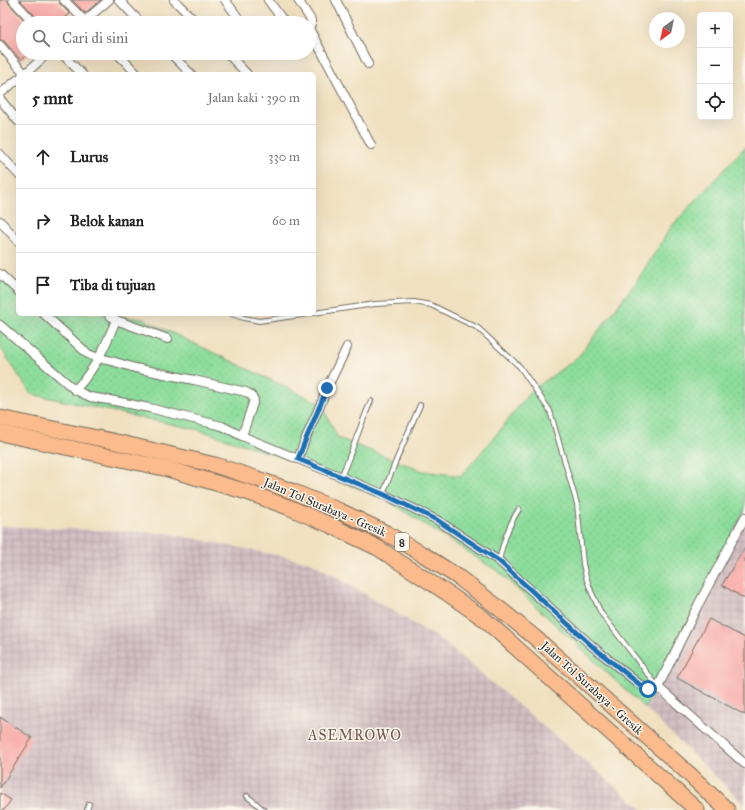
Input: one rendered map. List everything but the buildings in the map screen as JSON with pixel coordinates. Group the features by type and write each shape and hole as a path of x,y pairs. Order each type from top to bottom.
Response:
{"highway":[{"name":"Jalan Tol Surabaya - Gresik","path":"0,418 215,465 294,492 340,511 386,533 458,577 496,605 551,651 727,810"},
{"name":"Jalan Tol Surabaya - Gresik","path":"0,433 168,469 247,492 288,507 378,548 483,618 697,810"}],"street":[{"path":"12,0 27,16"},
{"path":"64,0 79,16"},
{"path":"91,16 109,0"},
{"path":"119,0 134,16"},
{"path":"174,0 191,16"},
{"path":"226,0 237,16"},
{"path":"268,0 280,16"},
{"path":"298,0 308,16"},
{"path":"336,0 368,64"},
{"path":"316,41 371,145"},
{"path":"0,45 23,72"},
{"path":"27,72 40,60"},
{"path":"68,60 80,72"},
{"path":"124,60 135,72"},
{"path":"177,60 189,72"},
{"path":"234,60 245,72"},
{"path":"0,94 16,81"},
{"path":"0,99 16,119"},
{"path":"0,154 16,172"},
{"path":"0,221 16,239"},
{"path":"0,274 16,289"},
{"path":"46,316 88,354 98,358 135,368 246,392 251,395 254,400 242,436"},
{"path":"111,316 116,320 168,339"},
{"path":"75,390 89,374 105,346 116,320"},
{"path":"0,325 75,390 90,397 149,408 222,426 242,436 383,494 437,520 499,561 592,646 639,684 654,691 658,687 702,598 745,517"},
{"path":"298,459 327,388 347,347"},
{"path":"658,687 745,764"}],"lane":[{"path":"316,313 375,304 414,302 431,305 478,328 520,367 550,411 577,504 583,564 591,591 601,613 658,687"},
{"path":"238,316 259,321 295,316"},
{"path":"341,477 371,401"},
{"path":"383,494 420,405"},
{"path":"499,561 509,526 519,509"},
{"path":"247,796 264,810"},
{"path":"87,810 89,804"}],"shaded area":[{"path":"745,509 745,805 645,708"},
{"path":"0,526 166,533 311,562 441,640 643,810 0,810"}],"green space":[{"path":"745,147 745,509 645,708 499,572 393,504 304,464 199,430 31,394 0,347 0,281 16,282 16,316 114,316 143,319 321,404 338,438 423,471 461,476 530,392 578,357 637,281 671,227"}],"district":[{"name":"ASEMROWO","path":"355,735"}],"route":[{"path":"327,388 298,459 383,494 437,520 499,561 592,646 639,684 648,689"}]}
